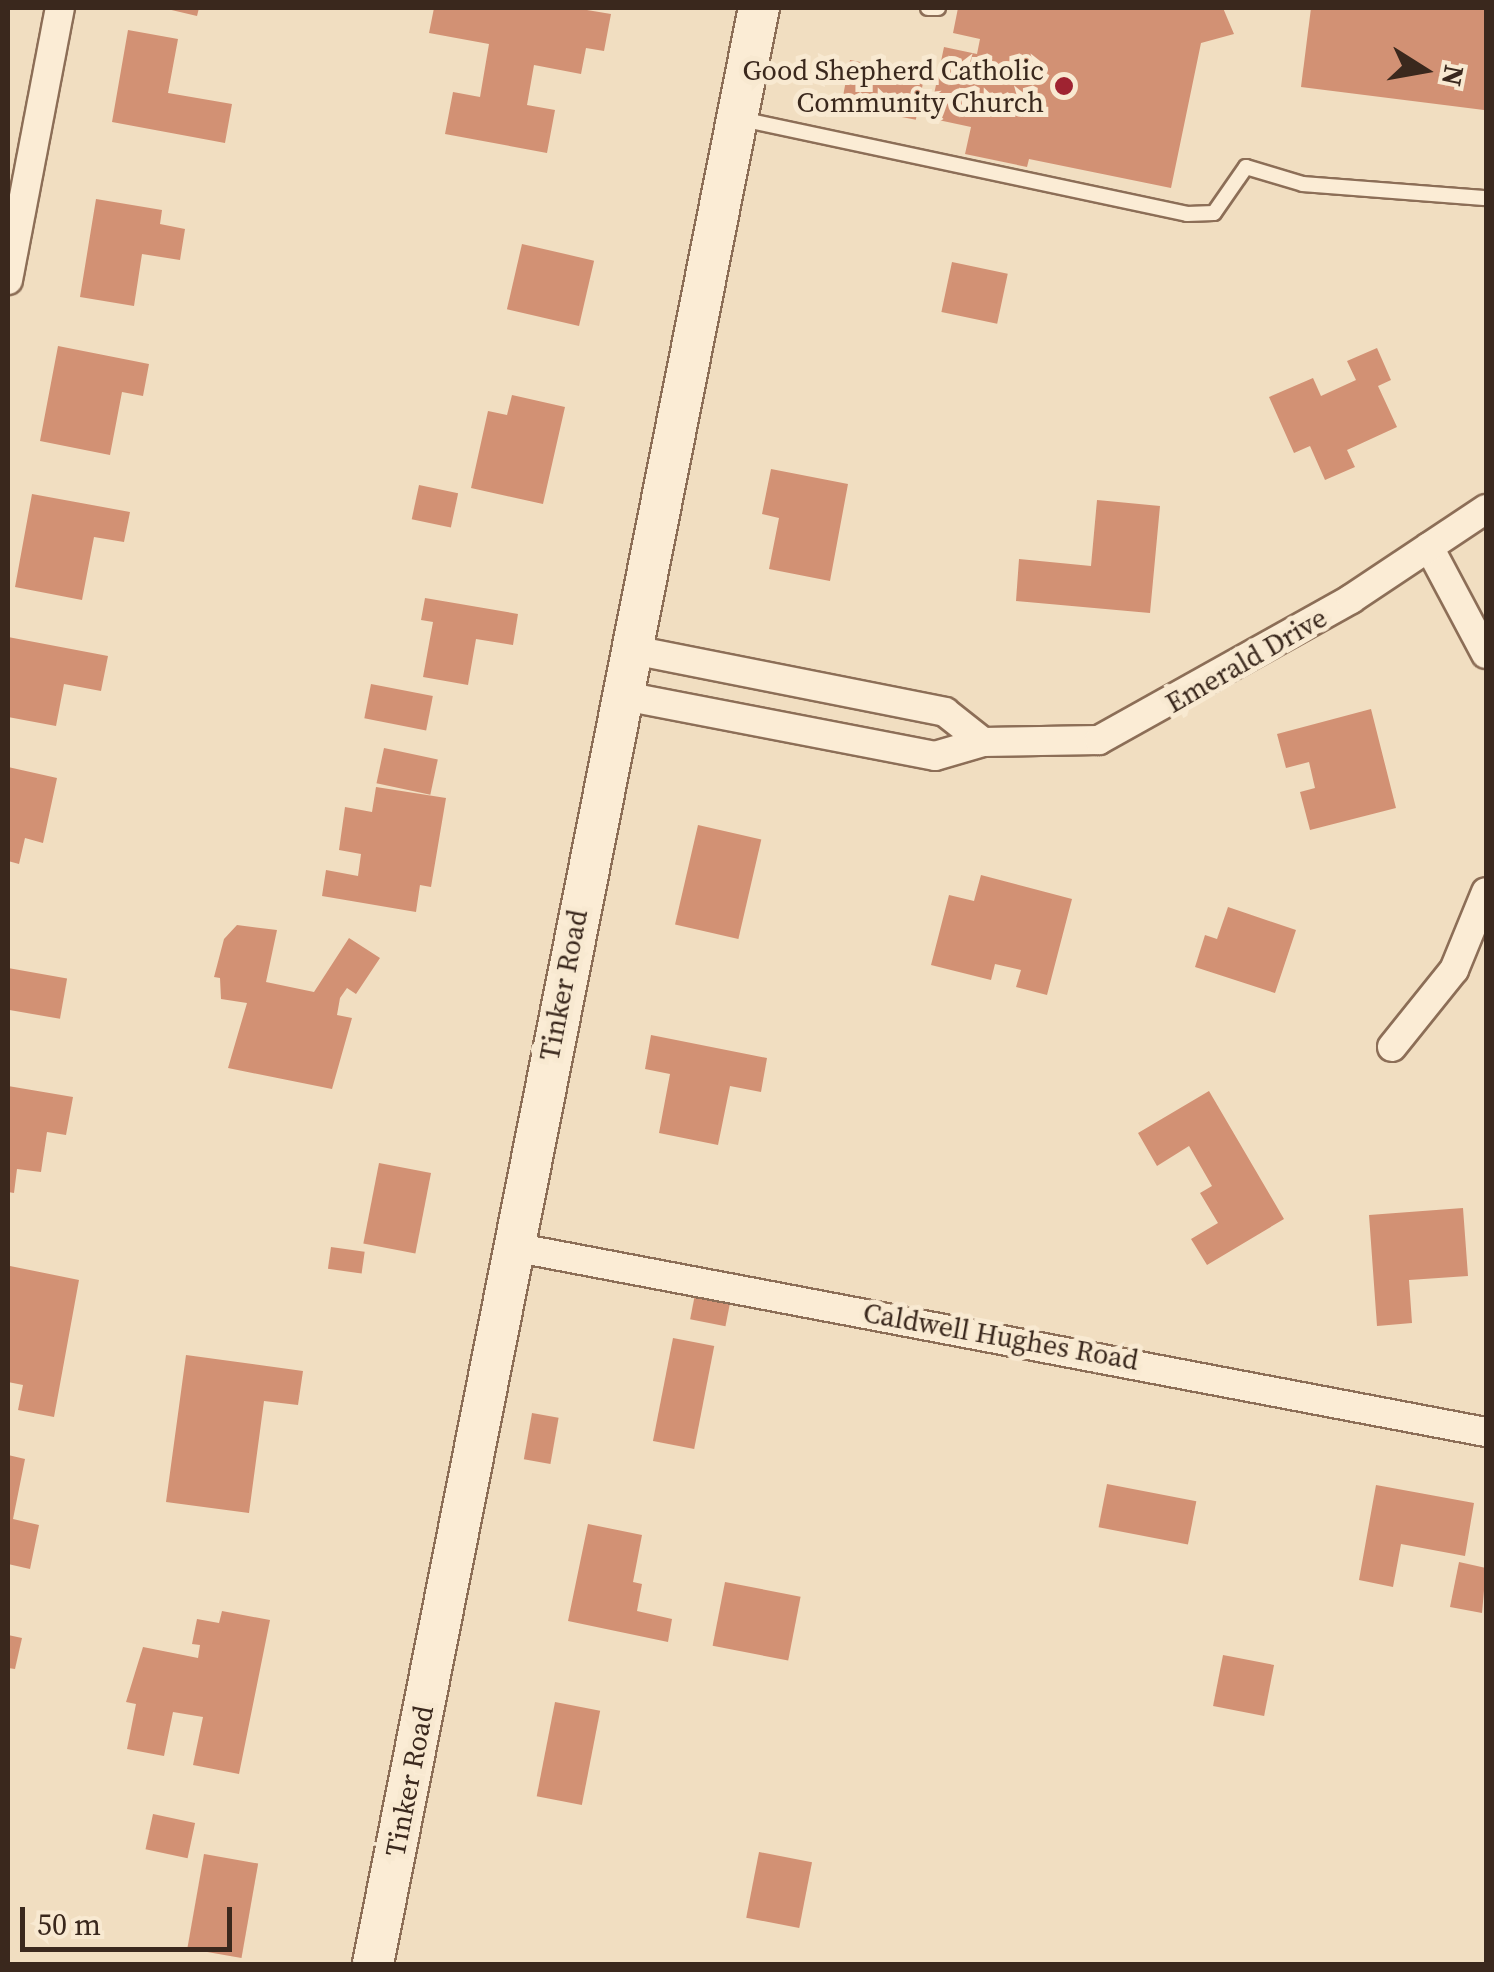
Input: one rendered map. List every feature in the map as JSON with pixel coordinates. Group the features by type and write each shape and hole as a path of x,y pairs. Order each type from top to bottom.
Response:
{"main road":[{"name":"Tinker Road","path":"373,1964 628,649 759,8"}],"street":[{"path":"8,280 20,149 60,8"},
{"name":"Emerald Drive","path":"619,695 935,756 983,742 1099,740 1194,693 1486,509"},
{"path":"1429,547 1486,654"},
{"path":"628,649 945,712 983,742"},
{"path":"1392,1047 1454,970 1486,892"},
{"name":"Caldwell Hughes Road","path":"514,1247 1486,1432"}],"lane":[{"path":"928,8 938,8"},
{"path":"736,118 1187,214 1214,213 1246,167 1302,184 1486,198"}],"building":[{"path":"163,8 199,8 197,16"},
{"path":"434,8 575,8 611,14 604,51 586,48 581,74 534,65 527,105 555,110 547,153 445,134 453,92 480,97 489,44 429,33"},
{"name":"Good Shepherd Catholic Community Church","path":"958,8 1223,8 1234,34 1201,43 1171,188 1029,159 1027,167 965,154 971,127 929,118 944,47 977,54 980,39 953,33"},
{"path":"1311,8 1486,8 1484,110 1301,87"},
{"path":"128,30 178,39 168,93 232,104 225,143 112,122"},
{"path":"850,60 925,75 916,120 841,105"},
{"path":"96,199 162,210 160,224 185,229 180,260 142,254 134,306 80,297"},
{"path":"522,244 594,261 579,326 507,309"},
{"path":"952,262 1008,274 997,324 941,312"},
{"path":"58,346 149,364 143,396 122,392 110,455 40,441"},
{"path":"1377,348 1391,380 1378,386 1397,427 1347,450 1355,467 1325,480 1310,446 1294,453 1269,397 1313,378 1321,396 1356,380 1347,361"},
{"path":"512,395 565,407 543,504 471,488 488,411 507,415"},
{"path":"771,469 848,484 830,581 769,569 779,518 762,514"},
{"path":"419,485 458,493 451,528 412,519"},
{"path":"32,494 130,512 124,542 94,537 82,600 15,587"},
{"path":"1097,500 1160,506 1150,613 1016,601 1019,559 1091,566"},
{"path":"425,598 518,614 513,645 476,639 468,685 423,677 433,622 421,620"},
{"path":"8,637 108,656 101,691 64,684 56,726 8,717"},
{"path":"371,684 433,696 426,730 364,718"},
{"path":"1371,709 1396,808 1310,830 1300,792 1315,788 1309,762 1286,768 1277,734"},
{"path":"384,748 438,759 430,795 377,783"},
{"path":"8,767 57,778 43,843 25,838 19,864 8,861"},
{"path":"376,787 446,798 431,887 420,885 416,912 322,896 326,870 358,876 361,854 339,850 345,807 372,812"},
{"path":"698,825 761,840 738,939 675,924"},
{"path":"981,875 1072,899 1047,995 1016,987 1021,970 995,964 991,980 931,965 949,895 974,901"},
{"path":"1228,907 1296,930 1275,993 1195,967 1205,935 1217,939"},
{"path":"237,925 277,930 266,982 314,992 349,938 380,958 356,994 347,988 340,998 337,1015 352,1018 332,1089 228,1068 247,1003 221,999 220,978 214,977 224,939"},
{"path":"8,968 67,978 60,1019 8,1010"},
{"path":"651,1035 767,1058 761,1092 730,1086 718,1145 659,1133 670,1074 645,1069"},
{"path":"8,1086 73,1097 66,1135 47,1132 41,1172 17,1169 14,1193 8,1192"},
{"path":"1209,1091 1284,1219 1207,1265 1191,1239 1218,1223 1200,1193 1212,1186 1189,1146 1157,1166 1138,1133"},
{"path":"379,1163 431,1173 415,1254 363,1243"},
{"path":"1463,1208 1468,1276 1409,1280 1412,1323 1377,1326 1369,1215"},
{"path":"331,1247 365,1252 362,1274 328,1269"},
{"path":"10,1266 79,1280 54,1417 18,1410 23,1385 8,1382"},
{"path":"697,1284 732,1291 725,1326 690,1319"},
{"path":"673,1338 714,1346 694,1449 653,1441"},
{"path":"186,1355 303,1371 298,1405 264,1401 249,1513 166,1502"},
{"path":"532,1413 559,1418 550,1464 524,1459"},
{"path":"8,1455 25,1459 13,1519 39,1525 30,1569 8,1564"},
{"path":"1107,1484 1196,1501 1188,1545 1099,1527"},
{"path":"1376,1485 1474,1503 1465,1556 1401,1544 1393,1587 1359,1580"},
{"path":"588,1524 642,1535 633,1582 642,1584 637,1611 672,1619 668,1642 568,1621"},
{"path":"1459,1562 1486,1568 1482,1613 1450,1607"},
{"path":"725,1582 801,1597 788,1660 713,1646"},
{"path":"222,1611 270,1620 239,1774 193,1765 203,1717 173,1712 164,1756 127,1749 136,1704 126,1702 143,1647 198,1658 200,1645 192,1644 197,1619 219,1623"},
{"path":"8,1635 22,1638 15,1669 8,1668"},
{"path":"1223,1655 1274,1665 1264,1716 1213,1706"},
{"path":"555,1702 600,1711 582,1805 537,1796"},
{"path":"153,1814 195,1823 188,1858 146,1849"},
{"path":"759,1852 812,1862 799,1928 746,1918"},
{"path":"204,1854 258,1864 241,1958 187,1949"}],"place":[{"name":"Good Shepherd Catholic Community Church","path":"1064,86"}]}
